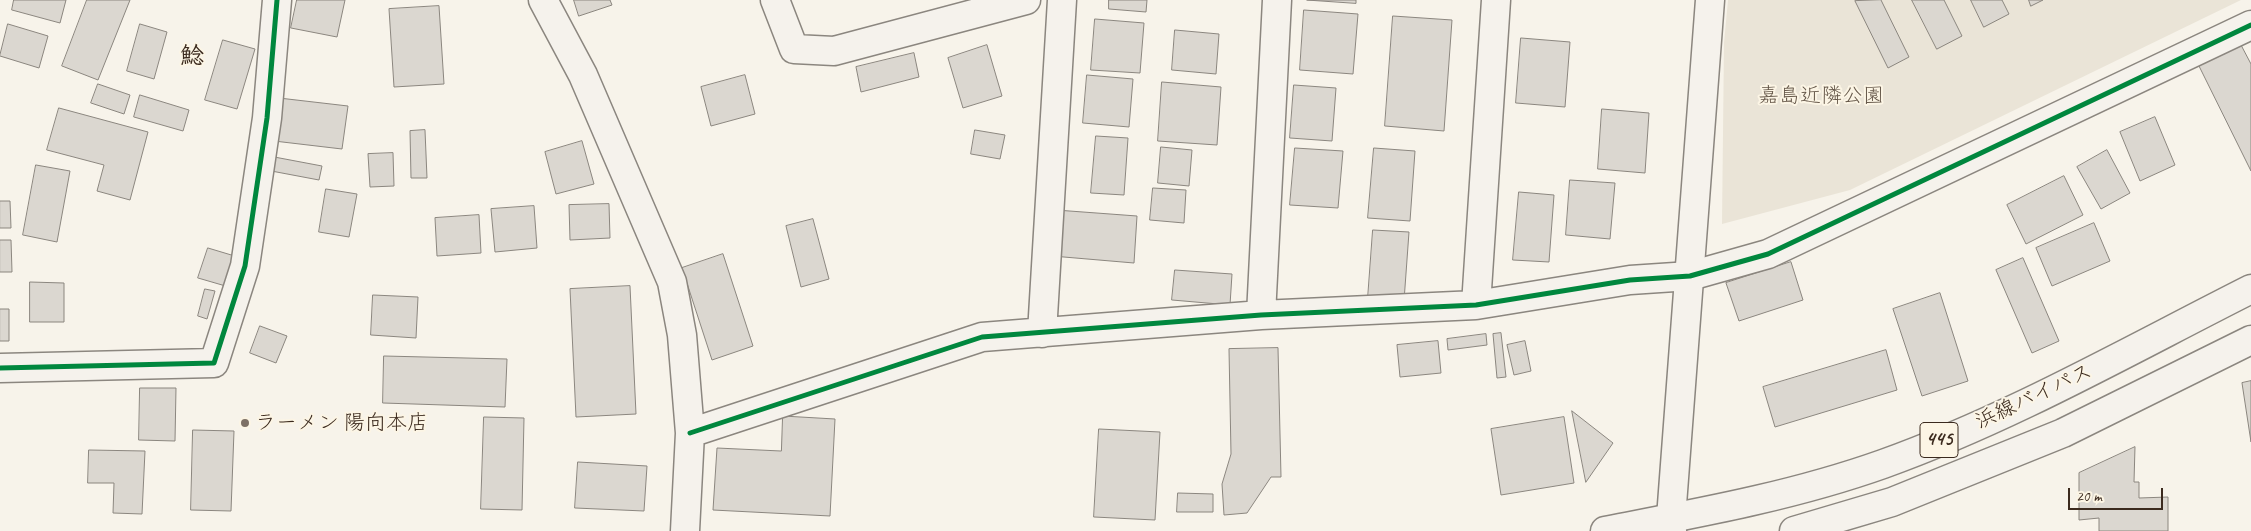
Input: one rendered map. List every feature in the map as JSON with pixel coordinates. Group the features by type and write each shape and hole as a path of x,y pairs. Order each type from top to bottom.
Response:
{"main road":[{"path":"0,368 214,363 245,266 267,118 277,0"},
{"path":"543,0 583,75 672,282 682,335 690,433 685,531"},
{"path":"775,0 794,49 834,51 1026,0"},
{"path":"1042,333 1062,0"},
{"path":"1261,315 1277,0"},
{"path":"1476,305 1496,0"},
{"path":"1671,525 1710,0"},
{"path":"690,433 982,337 1261,315 1476,305 1630,280 1690,276 1768,254 2251,25"},
{"name":"浜線バイパス","path":"1605,531 1671,525 1779,496 1883,464 2016,408 2251,289"},
{"name":"浜線バイパス","path":"1794,531 1892,502 2064,433 2251,340"}],"green space":[{"name":"嘉島近隣公園","path":"1728,0 2241,0 1850,190 1722,224 1724,43"}],"building":[{"path":"14,0 66,0 60,23 12,10"},
{"path":"87,0 130,0 98,80 62,66"},
{"path":"297,0 345,0 337,37 291,28"},
{"path":"574,0 610,0 612,5 579,16"},
{"path":"1109,0 1147,0 1146,12 1109,9"},
{"path":"1307,0 1356,0 1356,3"},
{"path":"1881,0 1909,57 1888,68 1855,1"},
{"path":"1912,0 1944,0 1962,36 1937,49"},
{"path":"1971,0 2002,0 2009,14 1984,27"},
{"path":"2029,0 2043,0 2031,6"},
{"path":"439,6 444,84 394,87 389,9"},
{"path":"1304,10 1358,14 1353,74 1300,70"},
{"path":"1393,16 1452,20 1444,131 1385,126"},
{"path":"1095,19 1144,23 1140,73 1091,70"},
{"path":"8,24 48,36 39,68 0,56"},
{"path":"140,24 167,32 154,79 127,71"},
{"path":"1175,30 1219,34 1216,74 1172,70"},
{"path":"1521,38 1570,42 1565,107 1516,103"},
{"path":"223,40 255,49 237,109 205,100"},
{"path":"987,45 1002,96 963,108 948,58"},
{"path":"2241,45 2251,64 2251,171 2199,66"},
{"path":"914,53 919,77 861,92 856,67"},
{"path":"745,75 755,114 711,126 701,87"},
{"path":"1087,75 1133,79 1129,127 1083,123"},
{"path":"1162,82 1221,87 1217,145 1158,141"},
{"path":"98,84 130,95 124,114 91,103"},
{"path":"1294,85 1336,88 1332,141 1290,138"},
{"path":"140,95 189,110 183,131 134,117"},
{"path":"279,98 348,106 342,149 274,141"},
{"path":"59,108 148,132 130,200 97,191 104,165 47,150"},
{"path":"1602,109 1649,113 1645,173 1598,169"},
{"path":"2155,117 2175,165 2140,181 2120,132"},
{"path":"425,130 427,178 411,178 410,131"},
{"path":"975,130 1005,135 1000,159 971,154"},
{"path":"1096,136 1128,138 1124,195 1091,193"},
{"path":"582,141 594,184 556,194 545,152"},
{"path":"1161,147 1192,150 1189,186 1158,183"},
{"path":"1295,148 1343,151 1338,208 1290,205"},
{"path":"1374,148 1415,151 1410,221 1368,218"},
{"path":"2107,150 2130,193 2101,209 2077,167"},
{"path":"393,153 394,186 370,187 368,154"},
{"path":"269,156 322,166 319,180 266,170"},
{"path":"36,165 70,171 57,242 23,235"},
{"path":"2064,176 2083,215 2026,244 2007,205"},
{"path":"1570,180 1615,183 1610,239 1566,235"},
{"path":"1153,188 1186,190 1184,223 1150,220"},
{"path":"326,189 357,194 349,237 319,232"},
{"path":"1519,192 1554,195 1549,262 1513,260"},
{"path":"0,201 10,201 11,228 0,228"},
{"path":"609,204 610,238 570,240 569,205"},
{"path":"534,206 537,248 495,252 491,209"},
{"path":"1056,210 1137,216 1134,263 1052,256"},
{"path":"479,215 481,253 437,256 435,218"},
{"path":"813,219 829,279 801,287 786,226"},
{"path":"2094,223 2110,261 2052,286 2036,248"},
{"path":"1373,230 1409,232 1404,301 1368,298"},
{"path":"0,240 11,240 12,272 0,272"},
{"path":"208,248 238,257 229,287 198,278"},
{"path":"723,254 753,346 712,360 682,268"},
{"path":"2023,258 2059,341 2032,353 1996,270"},
{"path":"1791,262 1803,300 1739,321 1726,283"},
{"path":"1175,270 1232,274 1230,305 1172,300"},
{"path":"30,282 64,283 64,322 30,322"},
{"path":"630,286 636,414 576,417 570,289"},
{"path":"205,289 215,291 207,319 198,316"},
{"path":"1940,293 1968,381 1922,396 1893,309"},
{"path":"373,295 418,297 416,338 371,335"},
{"path":"0,309 9,309 9,341 0,341"},
{"path":"260,326 287,336 276,363 250,353"},
{"path":"1501,333 1506,377 1497,378 1493,334"},
{"path":"1486,334 1487,345 1448,350 1447,339"},
{"path":"1438,341 1441,373 1400,377 1397,345"},
{"path":"1525,341 1531,371 1514,375 1507,345"},
{"path":"1278,348 1281,477 1271,477 1247,513 1224,515 1222,484 1231,454 1229,349"},
{"path":"1886,350 1897,390 1775,427 1763,387"},
{"path":"384,356 507,359 505,407 383,403"},
{"path":"2251,381 2251,442 2242,383"},
{"path":"140,388 176,388 175,441 139,440"},
{"path":"1572,411 1613,443 1586,482"},
{"path":"783,416 835,419 830,516 713,510 717,448 781,451"},
{"path":"484,417 524,418 522,510 481,509"},
{"path":"1564,417 1574,483 1501,495 1491,429"},
{"path":"1099,429 1160,432 1155,520 1094,517"},
{"path":"193,430 234,431 231,511 191,510"},
{"path":"2135,447 2134,482 2139,482 2139,498 2168,497 2168,531 2099,531 2099,518 2079,520 2079,473"},
{"path":"89,450 145,451 142,514 113,513 114,483 88,483"},
{"path":"578,462 647,466 644,511 575,508"},
{"path":"1178,493 1213,494 1213,512 1177,512"}],"cycle path":[{"path":"0,368 214,363 245,266 267,118 277,0"},
{"path":"690,433 982,337 1261,315 1476,305 1630,280 1690,276 1768,254 2251,25"}],"place":[{"name":"ラーメン 陽向本店","path":"245,423"}],"district":[{"name":"鯰","path":"192,57"}]}
